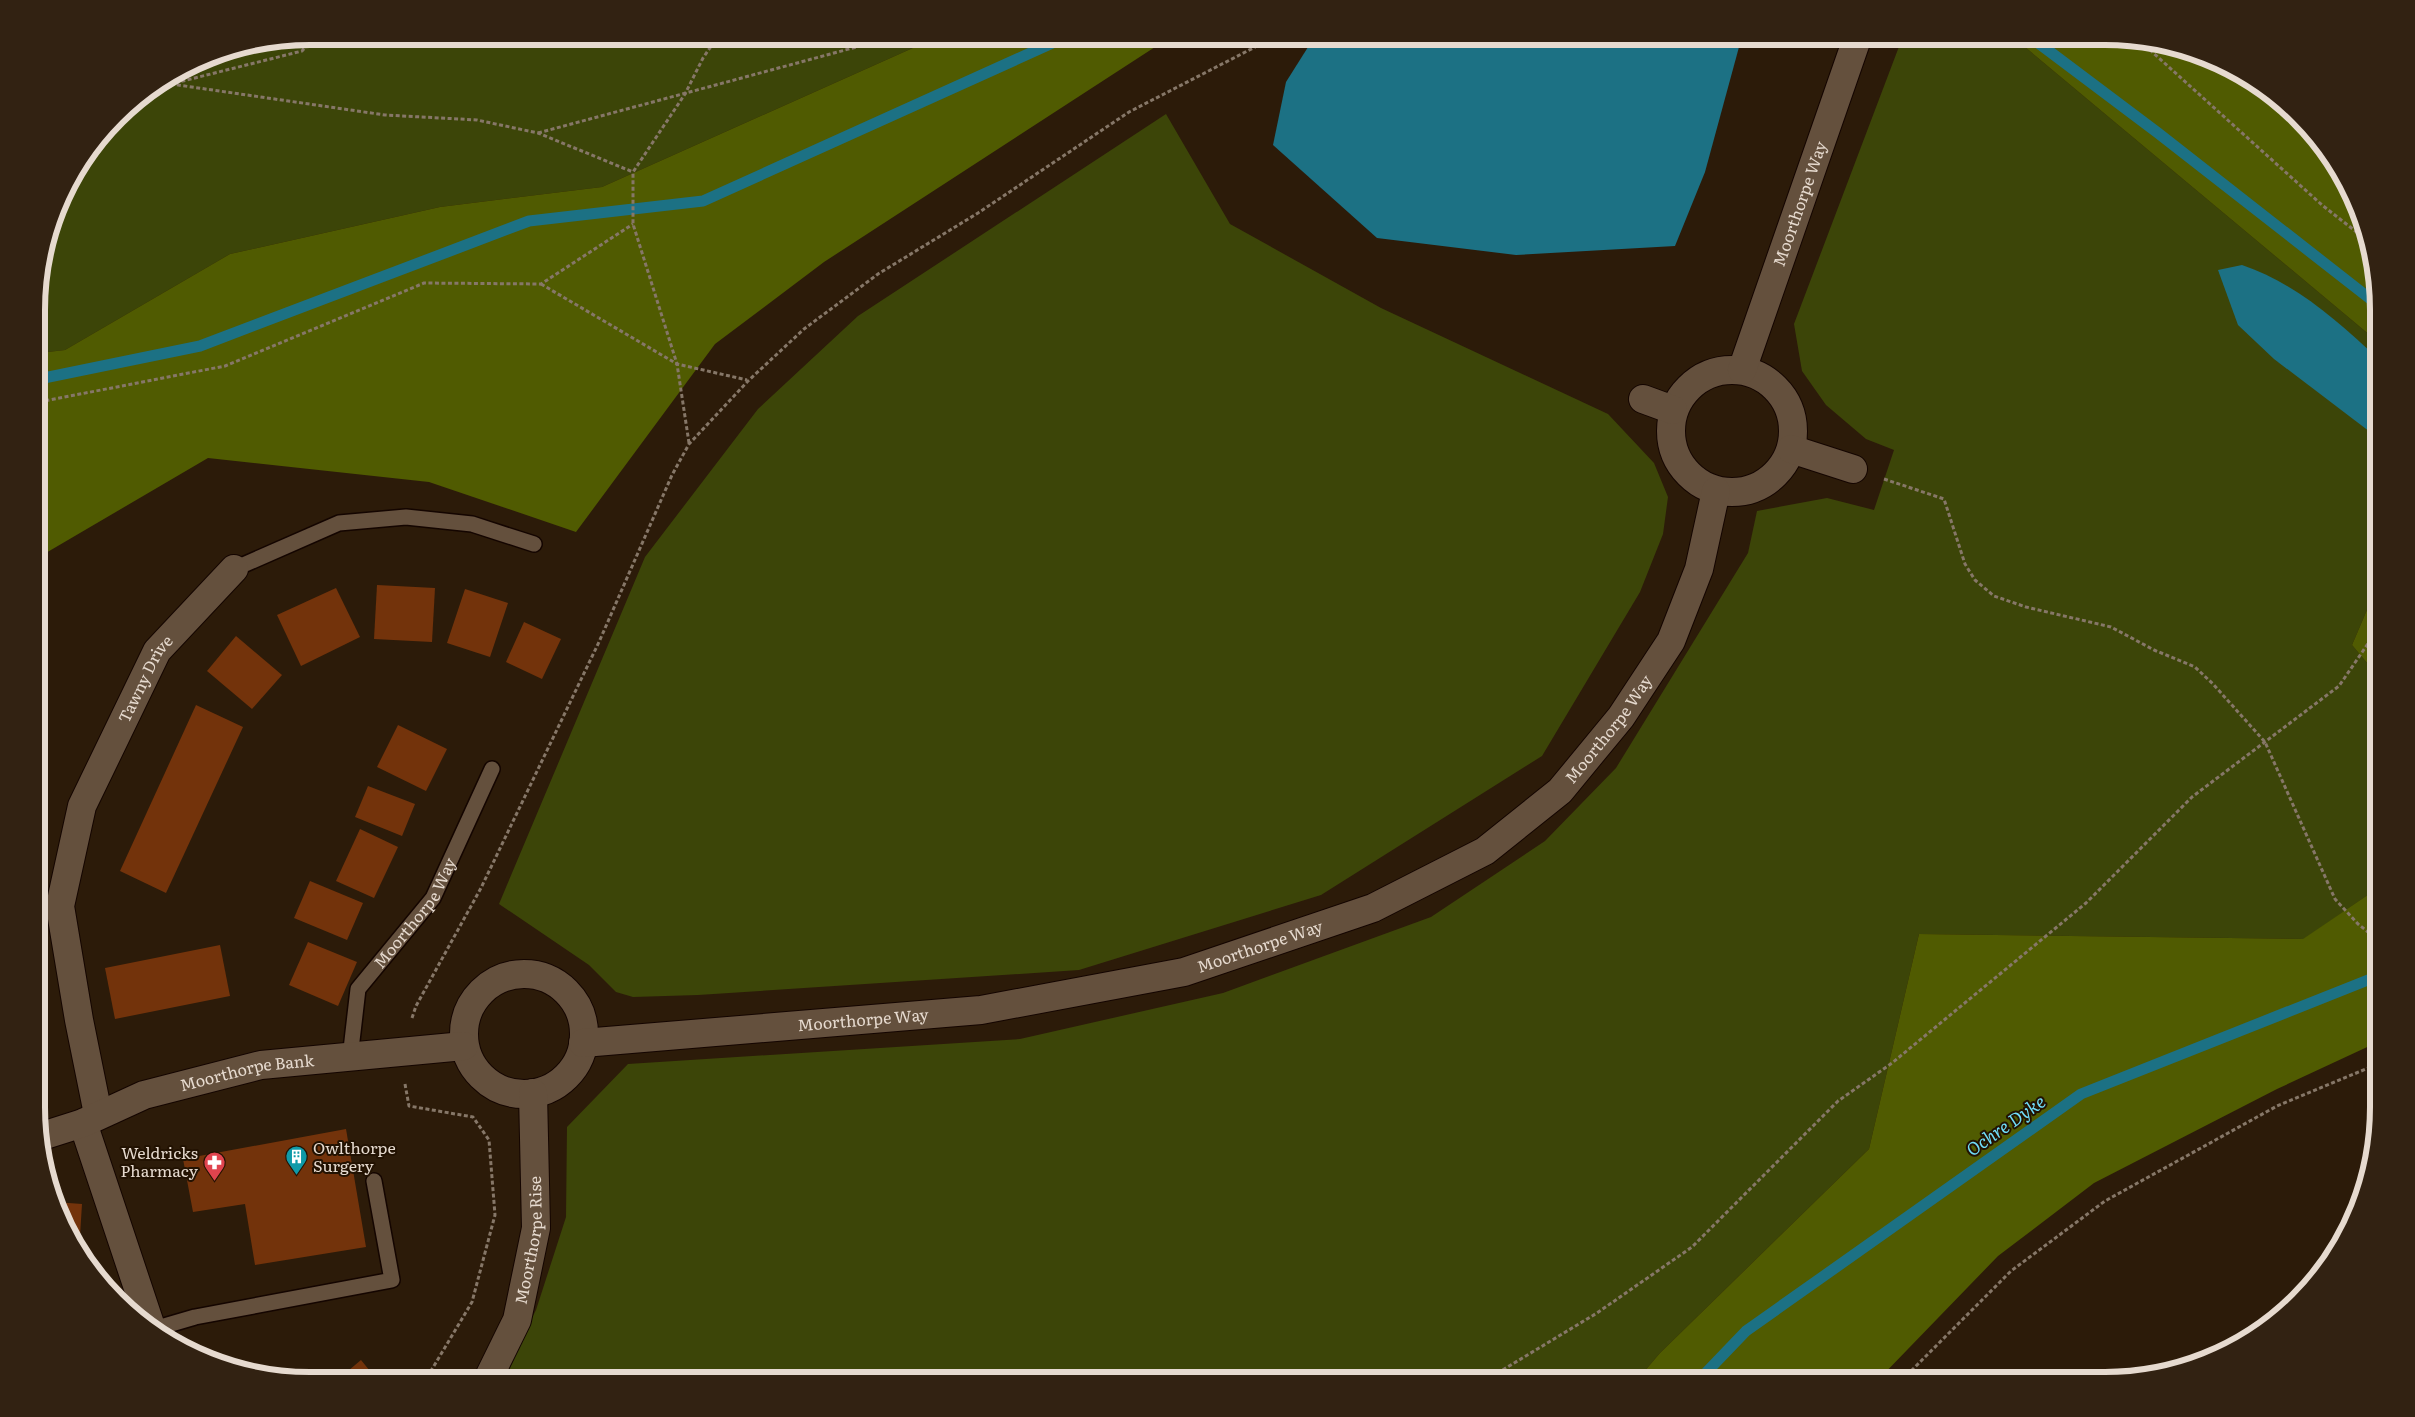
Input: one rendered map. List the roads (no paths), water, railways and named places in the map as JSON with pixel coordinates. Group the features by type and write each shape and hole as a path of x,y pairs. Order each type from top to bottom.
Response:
{"street":[{"name":"Moorthorpe Way","path":"1742,370 1855,45"},
{"path":"1720,370 1742,370 1764,378 1780,393 1790,412 1794,427 1791,449 1774,476 1756,488 1735,493 1716,491 1696,482 1681,466 1673,452 1670,430 1673,410 1684,392 1700,378 1720,370"},
{"path":"1643,399 1673,410"},
{"path":"1791,449 1853,469"},
{"name":"Moorthorpe Way","path":"583,1043 981,1010 1184,972 1373,908 1485,851 1560,791 1621,717 1671,641 1699,569 1716,491"},
{"name":"Tawny Drive","path":"148,1316 91,1119 79,1020 60,906 82,806 157,651 234,569"},
{"path":"525,973 546,978 564,989 573,999 582,1019 583,1043 577,1062 564,1079 546,1090 533,1093 512,1093 493,1086 472,1066 464,1046 464,1025 472,1003 485,987 503,977 525,973"},
{"name":"Moorthorpe Bank","path":"47,1134 91,1119 144,1095 261,1065 464,1046"},
{"name":"Moorthorpe Rise","path":"491,1372 517,1320 536,1228 533,1093"}],"lane":[{"name":"Tawny Drive","path":"234,569 339,523 406,518 472,524 534,544"},
{"name":"Moorthorpe Way","path":"350,1058 358,989 433,898 492,769"},
{"path":"163,1327 195,1317 392,1280 374,1181"}],"water":[{"path":"1309,45 1740,45 1705,172 1675,246 1516,255 1377,238 1273,145 1286,82"},
{"path":"2242,265 2280,282 2315,304 2370,352 2370,432 2274,359 2238,325 2218,270"}],"waterway":[{"path":"45,378 200,346 529,221 703,201 1048,45"},
{"path":"2041,45 2158,133 2369,298"},
{"name":"Ochre Dyke","path":"1707,1372 1746,1331 2081,1094 2370,979"}],"place":[{"name":"Owlthorpe Surgery","path":"297,1176"},
{"name":"Weldricks Pharmacy","path":"214,1181"}]}
